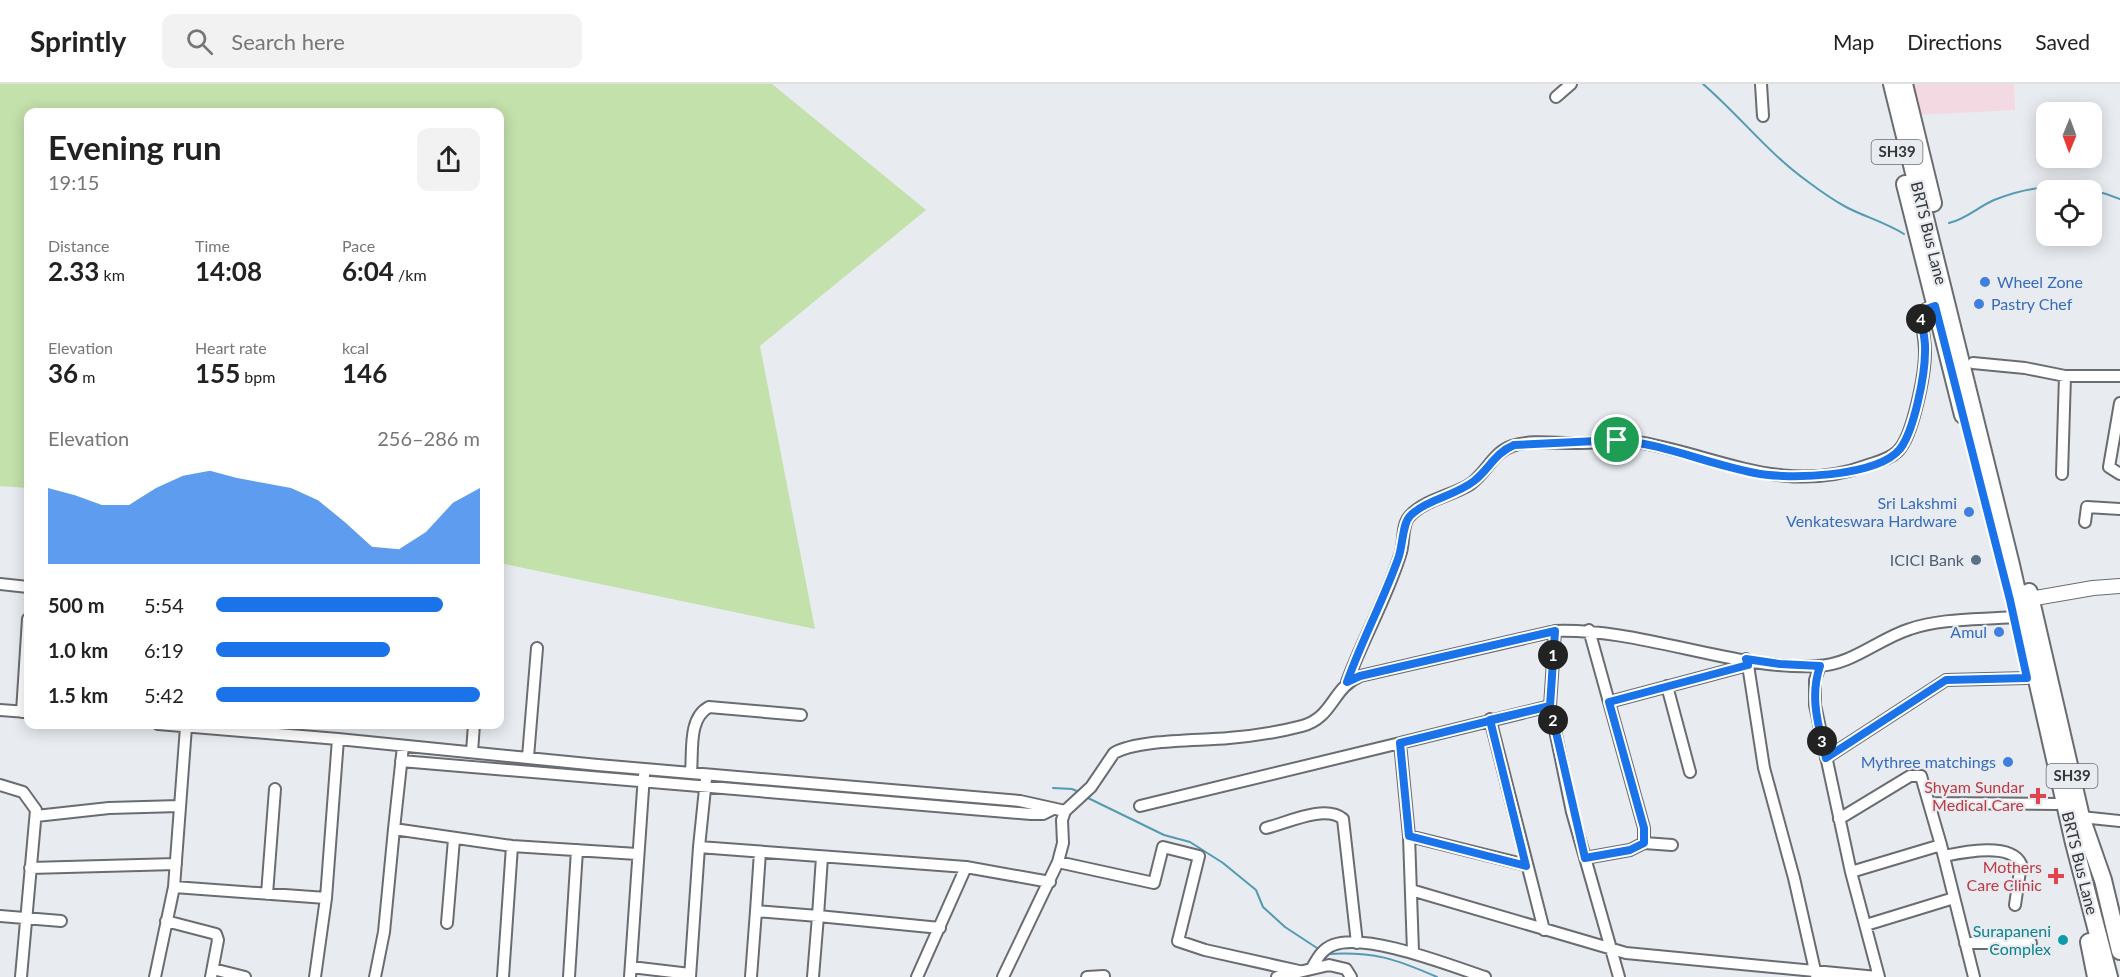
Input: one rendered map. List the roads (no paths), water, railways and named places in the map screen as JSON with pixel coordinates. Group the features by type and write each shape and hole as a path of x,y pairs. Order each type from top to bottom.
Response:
{"main road":[{"name":"SH39","path":"1881,84 2014,617 2096,977"},
{"name":"BRTS Bus Lane","path":"1892,84 2009,555 2072,831 2109,977"},
{"name":"SH39","path":"1904,84 2081,817 2118,931 2120,951"}],"street":[{"path":"1556,97 1571,84"},
{"path":"1761,84 1763,116"},
{"path":"1004,977 1058,862 1063,843 1062,820 1065,812 1091,787 1111,756 1122,749 1182,739 1229,738 1305,725 1321,717 1347,682 1402,550 1407,519 1415,511 1468,486 1486,470 1502,450 1538,442 1582,444 1617,440 1645,443 1756,474 1836,475 1889,458 1898,451 1906,439 1924,369 1925,352 1921,316 1926,309 1935,306"},
{"path":"1972,363 2025,368 2065,376 2120,376"},
{"path":"2062,474 2065,376"},
{"path":"2120,403 2109,467 2120,474"},
{"path":"2085,522 2087,507 2120,509"},
{"path":"0,584 24,587"},
{"path":"2030,599 2093,588 2120,586"},
{"path":"1347,682 1360,676 1555,631 1589,630 1747,662 1820,666 1839,663 1919,626 2014,617"},
{"path":"1589,630 1644,828 1644,843"},
{"path":"1555,631 1550,706 1585,858 1619,977"},
{"path":"528,757 537,648"},
{"path":"1609,702 1747,662"},
{"path":"1747,662 1764,768 1794,878 1816,974"},
{"path":"1411,890 1544,930 1650,956 1816,974 1878,977 1851,872 1815,705 1815,680 1820,666"},
{"path":"1826,758 1946,680 2027,678"},
{"path":"1667,686 1690,772"},
{"path":"691,772 695,722 698,714 709,706 801,716"},
{"path":"1140,806 1550,706"},
{"path":"0,710 24,712"},
{"path":"1490,720 1544,930"},
{"path":"155,977 174,887 186,729"},
{"path":"255,729 307,737 645,769 1020,801 1065,812"},
{"path":"307,729 307,737"},
{"path":"472,752 474,729"},
{"path":"315,977 326,898 338,739"},
{"path":"1400,743 1409,836 1413,952"},
{"path":"375,977 384,932 402,746"},
{"path":"456,765 457,751"},
{"path":"401,761 1037,814 1053,808"},
{"path":"645,769 630,972 690,975 706,773"},
{"path":"1839,819 1913,775 1923,778 1974,977"},
{"path":"0,785 24,792 34,804 36,816 21,977"},
{"path":"267,894 274,789"},
{"path":"1930,803 2057,804"},
{"path":"36,816 109,808 179,807"},
{"path":"1266,828 1324,813 1336,814 1343,819 1357,943"},
{"path":"2081,817 2120,821"},
{"path":"393,829 512,846 637,854"},
{"path":"1409,836 1526,866"},
{"path":"447,923 454,839"},
{"path":"1585,858 1630,850 1644,843 1672,845"},
{"path":"503,977 512,846"},
{"path":"1058,862 1154,883 1163,847 1199,856 1178,941 1205,950 1299,971"},
{"path":"699,848 966,867 1050,882"},
{"path":"568,977 577,850"},
{"path":"1851,872 1943,850 1982,850 2016,857 2021,864 2015,905"},
{"path":"751,977 760,852"},
{"path":"813,977 822,857"},
{"path":"30,868 176,864"},
{"path":"917,977 966,867"},
{"path":"174,887 326,898"},
{"path":"1866,925 1954,898"},
{"path":"756,911 940,928"},
{"path":"0,916 61,921"},
{"path":"166,921 216,934 218,940 212,973 245,977"},
{"path":"1312,968 1328,947 1340,943 1357,943 1413,952 1485,977"},
{"path":"1965,943 2031,943"},
{"path":"1276,977 1335,964 1346,969 1351,977"},
{"path":"1087,977 1104,976"}],"waterway":[{"path":"1703,84 1779,158 1807,181 1846,207 1904,234"},
{"path":"1949,223 1961,219 1994,200 2026,190 2073,187 2104,193 2120,199"},
{"path":"1053,788 1072,789 1079,792"},
{"path":"1086,797 1164,835 1190,842 1223,863 1256,890 1263,907 1285,927 1320,950"},
{"path":"1327,954 1371,955 1409,965 1437,977"}],"place":[{"name":"Wheel Zone","path":"1985,282"},
{"name":"Pastry Chef","path":"1979,304"},
{"name":"Sri Lakshmi Venkateswara Hardware","path":"1969,512"},
{"name":"ICICI Bank","path":"1976,560"},
{"name":"Amul","path":"1999,632"},
{"name":"Mythree matchings","path":"2008,762"},
{"name":"Shyam Sundar Medical Care","path":"2038,796"},
{"name":"Mothers Care Clinic","path":"2056,876"},
{"name":"Surapaneni Complex","path":"2063,940"}]}
